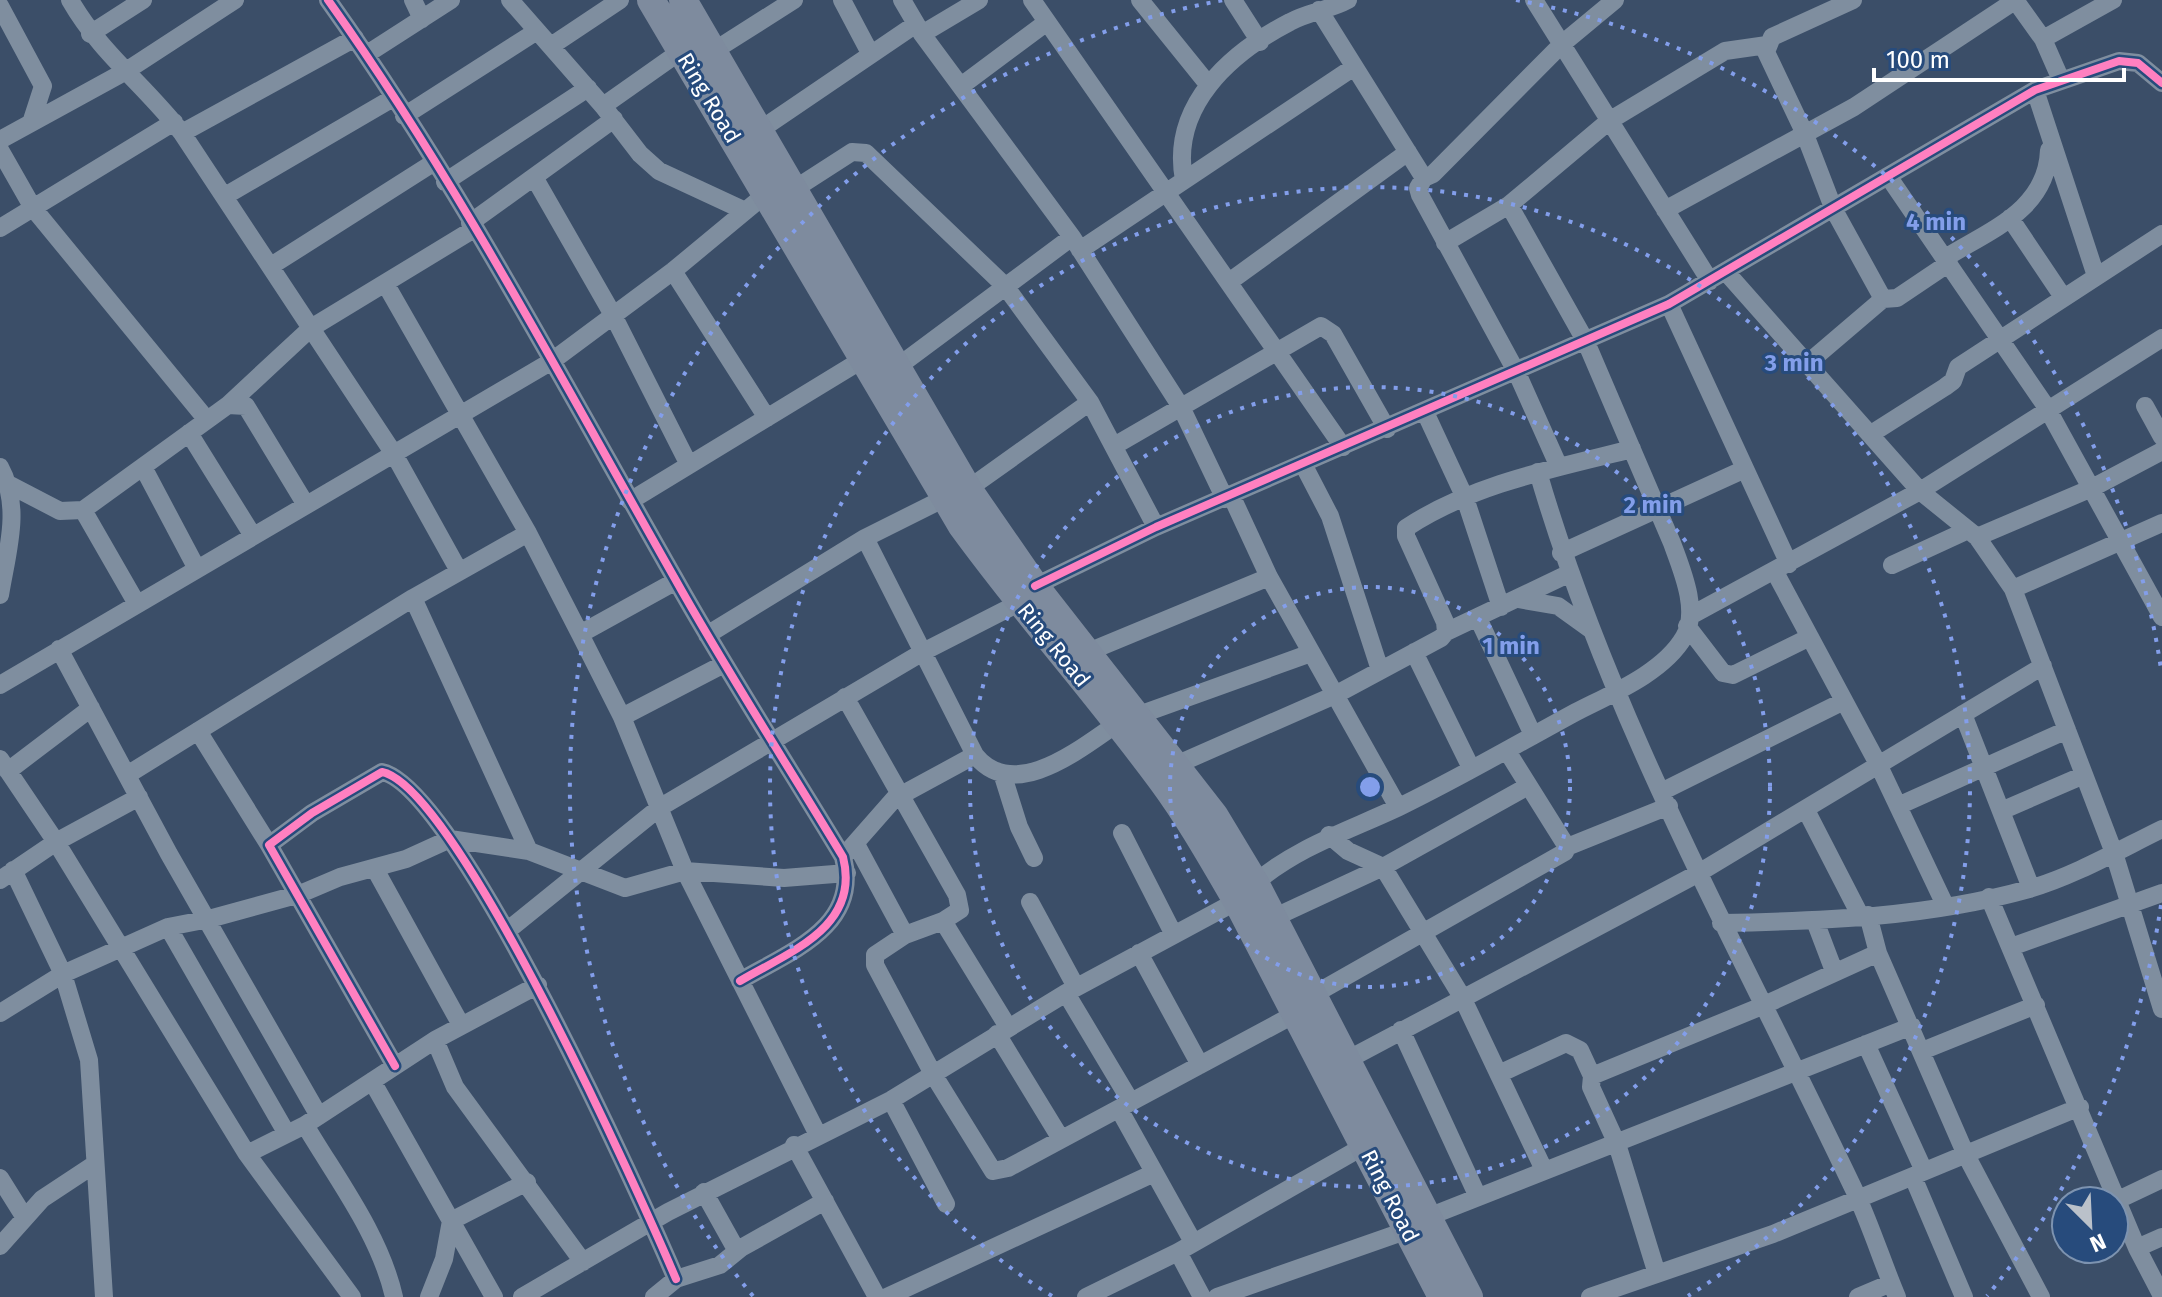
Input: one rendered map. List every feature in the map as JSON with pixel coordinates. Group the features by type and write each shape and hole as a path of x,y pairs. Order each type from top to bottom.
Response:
{"main road":[{"name":"Ring Road","path":"651,0 865,358 956,493 1027,595 1129,719 1178,764 1214,815 1246,892 1304,1004 1347,1060 1418,1223 1442,1297"},
{"name":"Ring Road","path":"683,0 757,132 767,198 896,368 956,493"},
{"name":"Ring Road","path":"1027,595 1088,652 1165,784 1246,892 1273,918 1304,1004 1364,1146 1469,1297"}],"street":[{"path":"70,0 90,34 178,127 394,454 459,571"},
{"path":"90,34 143,0"},
{"path":"0,140 126,71 235,0"},
{"path":"328,0 367,54 472,226 724,664 849,859 905,935"},
{"path":"413,0 422,19"},
{"path":"367,54 451,0"},
{"path":"510,0 609,112 640,154 659,171 767,198"},
{"path":"551,46 620,0"},
{"path":"712,52 794,0"},
{"path":"842,0 870,53"},
{"path":"902,0 919,29 1076,244 1181,407 1269,577 1398,807"},
{"path":"757,132 870,53 979,0"},
{"path":"1032,0 1343,447"},
{"path":"1140,0 1207,83"},
{"path":"1233,0 1260,42"},
{"path":"1184,180 1180,162 1183,135 1207,83 1289,22 1348,0"},
{"path":"1534,0 1665,210 1718,277 1808,363 1920,491 1973,533 2013,589 2114,853 2162,1009"},
{"path":"1559,467 1517,373 1418,192 1424,178 1433,174 1562,44 1615,0"},
{"path":"1853,0 1772,37 1766,52 1804,132 1834,210 1883,299"},
{"path":"1665,210 1854,107 2016,0 2043,39 2061,80"},
{"path":"1,2 43,86 31,123"},
{"path":"2043,39 2102,3"},
{"path":"1319,10 1424,178"},
{"path":"961,86 1047,22"},
{"path":"404,116 537,31"},
{"path":"0,228 178,127 355,38"},
{"path":"1445,243 1509,205 1609,121 1725,51 1767,45"},
{"path":"10,485 60,511 83,510 228,405 311,328 472,226 681,51"},
{"path":"507,931 659,808 923,652 1156,527 1517,373 1669,304 2035,90 2119,61 2138,63 2158,71"},
{"path":"896,368 1005,286 1167,192 1354,67"},
{"path":"43,86 88,92"},
{"path":"445,182 588,88"},
{"path":"2035,90 2096,276"},
{"path":"225,196 393,98"},
{"path":"1808,363 1883,299 1897,298 2036,196 2048,171 2050,140"},
{"path":"0,150 33,208 207,420"},
{"path":"0,685 552,361 767,198 860,150 1005,286 1090,402 1156,527"},
{"path":"1229,282 1408,152"},
{"path":"271,266 433,163"},
{"path":"1888,176 2047,408 2162,617"},
{"path":"534,177 613,315 689,465"},
{"path":"522,1297 552,1290 583,1262 651,1221 817,1133 891,1100 1071,990 1246,892 1284,858 1329,835 1398,807 1616,691 1663,660 1685,636 1689,621 1684,576 1658,510 1586,342 1509,205"},
{"path":"2010,218 2063,297"},
{"path":"1871,434 1945,387 1953,381 1958,367 2000,338 2162,234"},
{"path":"673,271 767,418"},
{"path":"385,283 528,533 580,634 622,717 685,871 817,1133"},
{"path":"1669,304 1745,469 1810,637 1878,764 1945,905"},
{"path":"1114,446 1321,326 1333,334 1387,429"},
{"path":"1689,621 1920,491 2162,338"},
{"path":"630,501 865,358"},
{"path":"707,635 865,538 956,493 1090,402"},
{"path":"228,405 246,406 306,505"},
{"path":"2145,406 2162,437"},
{"path":"1425,412 1509,603"},
{"path":"189,433 253,536"},
{"path":"1446,632 1406,528 1465,498 1538,472 1632,449"},
{"path":"1892,565 2092,488 2162,451"},
{"path":"1303,464 1330,516 1380,670"},
{"path":"0,467 10,485 13,506 0,595"},
{"path":"143,467 197,569"},
{"path":"1561,553 1745,469"},
{"path":"1538,472 1568,574 1616,691 1666,798 1697,874 1858,1199 1894,1290 1858,1297"},
{"path":"83,510 137,604"},
{"path":"2013,589 2162,523"},
{"path":"127,775 413,598 528,533"},
{"path":"865,538 975,755 986,769 1013,775 1041,769 1129,719 1311,653"},
{"path":"1178,764 1335,695 1446,632 1568,574"},
{"path":"1088,652 1269,577"},
{"path":"580,634 676,581"},
{"path":"413,598 529,851"},
{"path":"1509,603 1558,606 1590,629"},
{"path":"1478,618 1533,735"},
{"path":"1689,621 1723,673 1733,675 1810,637"},
{"path":"59,649 209,919 389,1273 394,1297"},
{"path":"1414,652 1471,768"},
{"path":"622,717 724,664"},
{"path":"1347,1060 1697,874 2043,666"},
{"path":"845,697 957,895 960,910 943,921 905,935 875,955 875,965 933,1074 993,1171 1008,1168 1200,1065 1423,933 1561,856 1567,847 1666,798 1844,701"},
{"path":"91,708 4,765 56,842 247,1154 352,1297"},
{"path":"1963,714 2031,888"},
{"path":"1898,806 2067,730"},
{"path":"198,731 300,894 395,1066"},
{"path":"1507,751 1567,847"},
{"path":"740,981 829,927 844,892 849,859 900,796 975,755"},
{"path":"269,845 312,813 382,772 402,782 450,839 538,985 676,1279"},
{"path":"1002,773 1019,827 1034,858"},
{"path":"2001,811 2084,775"},
{"path":"1273,918 1383,867 1528,786"},
{"path":"104,1297 89,1060 63,974 6,875 56,842 139,797"},
{"path":"1806,810 1864,915 1966,1155 2041,1297"},
{"path":"1721,923 1903,915 1989,897 2031,888 2162,829"},
{"path":"1122,833 1174,935"},
{"path":"1329,835 1348,851 1383,867 1462,997 1501,1073 1544,1170"},
{"path":"0,1013 63,974 118,946 168,927 300,894 340,877 375,869 437,847 450,839 529,851 625,888 685,871 784,878 849,859"},
{"path":"375,869 461,1025"},
{"path":"2011,947 2162,893"},
{"path":"1989,897 2112,1185"},
{"path":"1030,902 1125,1105 1185,1247 1202,1297"},
{"path":"943,921 1061,1139"},
{"path":"1815,921 1834,971"},
{"path":"168,927 287,1134"},
{"path":"1139,953 1200,1065"},
{"path":"1592,1076 1762,1006 1878,953"},
{"path":"247,1154 312,1120 435,1040 538,985"},
{"path":"1922,1051 2036,1005"},
{"path":"1217,1297 1418,1223 1544,1170 1796,1074 1912,1026"},
{"path":"1401,1030 1478,1197"},
{"path":"435,1040 455,1087 583,1262"},
{"path":"1501,1073 1566,1043 1580,1050 1592,1076 1591,1087 1617,1144 1657,1274"},
{"path":"1866,1044 1964,1297"},
{"path":"372,1081 494,1297"},
{"path":"891,1100 946,1204"},
{"path":"1590,1297 1773,1234 2080,1107"},
{"path":"794,1145 876,1296 1154,1173"},
{"path":"1086,1297 1185,1247 1364,1146"},
{"path":"0,1246 42,1199 95,1164"},
{"path":"0,1178 25,1218"},
{"path":"2130,1194 2162,1179"},
{"path":"451,1221 527,1182"},
{"path":"704,1192 733,1244 741,1248"},
{"path":"654,1297 676,1279 720,1265 741,1248 825,1201"},
{"path":"429,1297 444,1259 451,1221"},
{"path":"2130,1230 2162,1296"},
{"path":"2137,1248 2162,1237"}],"cycle path":[{"path":"328,0 376,69 465,211 694,612 843,857 846,881 841,902 831,919 799,947 740,981"},
{"path":"1035,586 1156,527 1669,304 2035,90 2119,61 2138,63 2162,83"},
{"path":"395,1066 269,845 312,813 382,772 415,795 455,846 499,917 587,1087 676,1279"}]}
